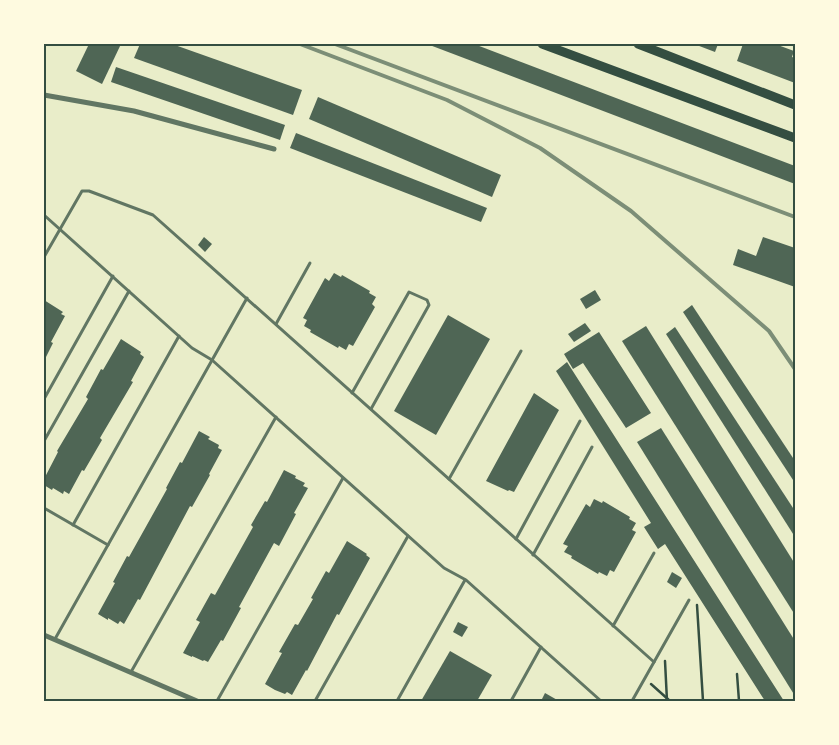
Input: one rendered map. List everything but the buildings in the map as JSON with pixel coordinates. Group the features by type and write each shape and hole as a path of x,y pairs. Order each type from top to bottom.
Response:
{"main road":[{"path":"542,44 795,138"},
{"path":"638,44 795,105"}],"street":[{"path":"44,95 134,111 274,149"},
{"path":"44,635 196,701"}],"lane":[{"path":"44,257 79,194 85,191 148,212 158,218 654,662"},
{"path":"44,215 192,348 212,360 444,568 466,580 601,701"},
{"path":"276,324 310,263"},
{"path":"44,399 113,276"},
{"path":"44,441 128,291"},
{"path":"352,392 410,292 427,300 429,305 371,409"},
{"path":"55,640 248,298"},
{"path":"73,525 179,336"},
{"path":"449,479 521,351"},
{"path":"131,673 276,417"},
{"path":"516,539 580,421"},
{"path":"533,554 592,447"},
{"path":"216,701 343,477"},
{"path":"44,508 108,545"},
{"path":"315,701 408,536"},
{"path":"613,626 654,553"},
{"path":"397,701 466,580"},
{"path":"632,701 689,600"},
{"path":"511,701 541,647"}],"path":[{"path":"689,600 697,605 703,701"},
{"path":"665,661 668,700"},
{"path":"737,674 739,701"},
{"path":"645,679 668,700"}],"railway":[{"path":"300,44 447,100 540,148 631,211 769,331 795,369"},
{"path":"335,44 795,217"}]}
